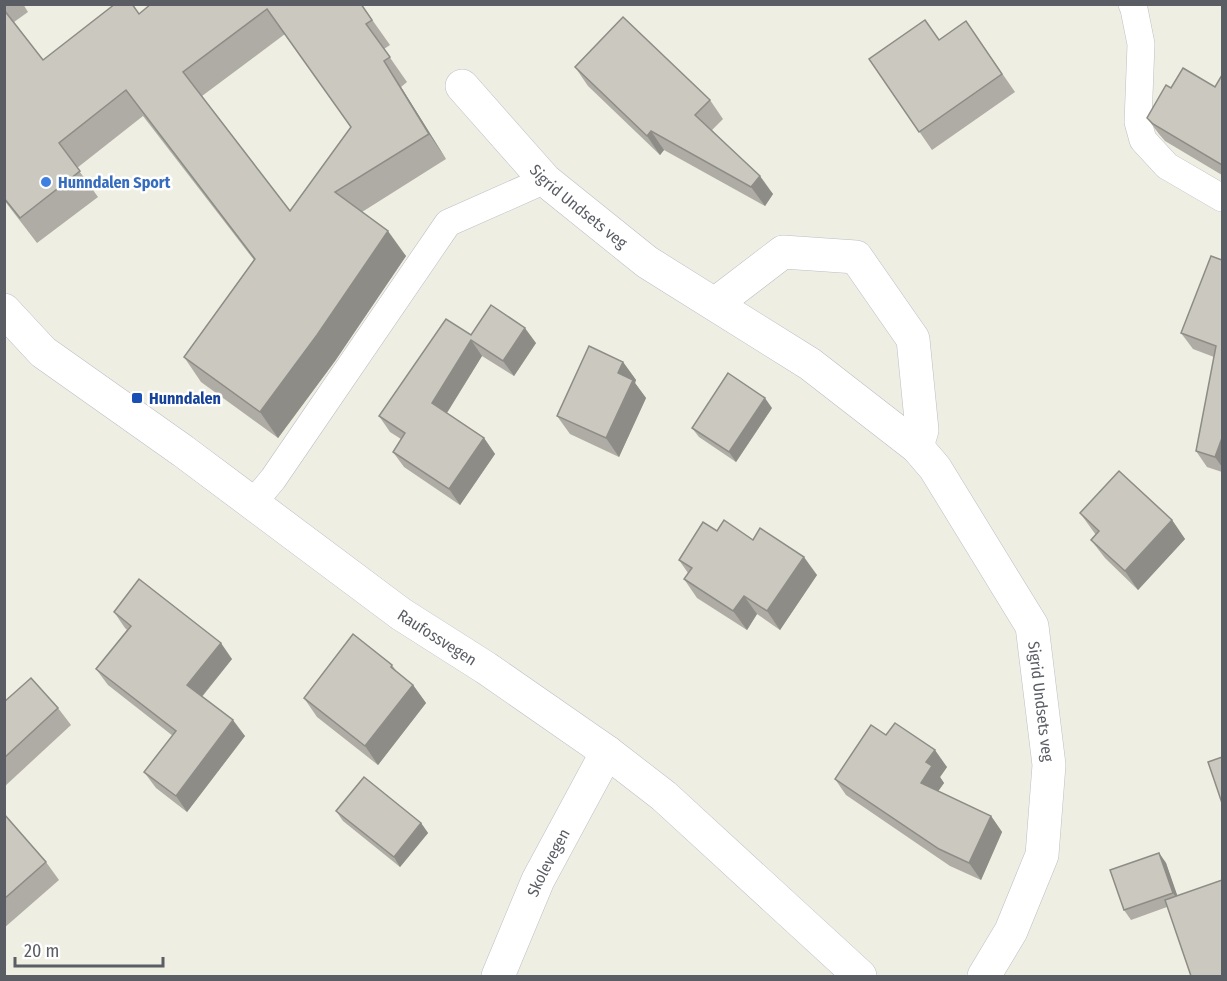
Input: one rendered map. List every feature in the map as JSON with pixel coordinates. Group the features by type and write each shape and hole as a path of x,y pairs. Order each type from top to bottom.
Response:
{"street":[{"name":"Sigrid Undsets veg","path":"462,86 545,180 647,262 810,364 917,447 935,468 1032,626 1049,765 1042,855 1011,931 984,976"},
{"path":"714,304 783,252 856,257 913,339 922,430 917,447"},
{"name":"Raufossvegen","path":"4,310 44,352 183,451 401,614 486,668 607,752 664,796 860,976"},
{"name":"Skolevegen","path":"498,976 538,880 607,752"}],"lane":[{"path":"1132,4 1141,44 1138,122 1143,140 1167,166 1222,198"},
{"path":"253,503 273,479 448,223 545,180"}],"building":[{"path":"115,4 132,4 139,14 151,4 361,4 372,20 366,24 390,57 384,61 429,134 335,192 388,231 317,335 260,412 184,357 255,259 126,90 59,143 80,171 20,218 4,198 4,10 43,60","holes":["267,9 351,127 290,211 183,72"]},
{"path":"623,17 710,100 695,115 760,176 751,187 651,131 647,136 575,67"},
{"path":"925,20 939,40 966,21 1002,74 919,132 869,59"},
{"path":"1183,68 1215,87 1222,75 1222,165 1153,124 1147,118 1166,85 1171,88"},
{"path":"1211,256 1222,260 1222,438 1215,457 1196,451 1216,346 1181,333"},
{"path":"491,305 525,328 503,361 471,340 432,403 484,438 449,489 393,452 405,433 379,416 446,319 471,335"},
{"path":"589,346 623,362 618,373 633,380 606,438 557,416"},
{"path":"728,373 765,398 729,452 692,428"},
{"path":"1119,471 1172,520 1125,571 1091,540 1099,531 1080,513"},
{"path":"724,520 753,540 760,528 804,557 767,611 744,596 733,611 684,579 692,568 679,560 703,522 717,531"},
{"path":"139,579 221,643 187,685 233,720 176,796 144,772 176,731 96,669 131,626 114,612"},
{"path":"353,634 413,685 365,746 304,698"},
{"path":"31,678 58,708 4,758 4,702"},
{"path":"895,723 935,750 926,762 932,766 921,783 991,816 969,863 939,849 835,779 871,725 886,735"},
{"path":"1222,757 1222,803 1208,762"},
{"path":"364,777 421,823 394,857 336,811"},
{"path":"4,814 46,862 4,899"},
{"path":"1159,853 1173,893 1124,910 1110,870"},
{"path":"1222,880 1222,976 1191,976 1165,900"}],"place":[{"name":"Hunndalen Sport","path":"46,182"},
{"name":"Hunndalen","path":"137,398"}]}
